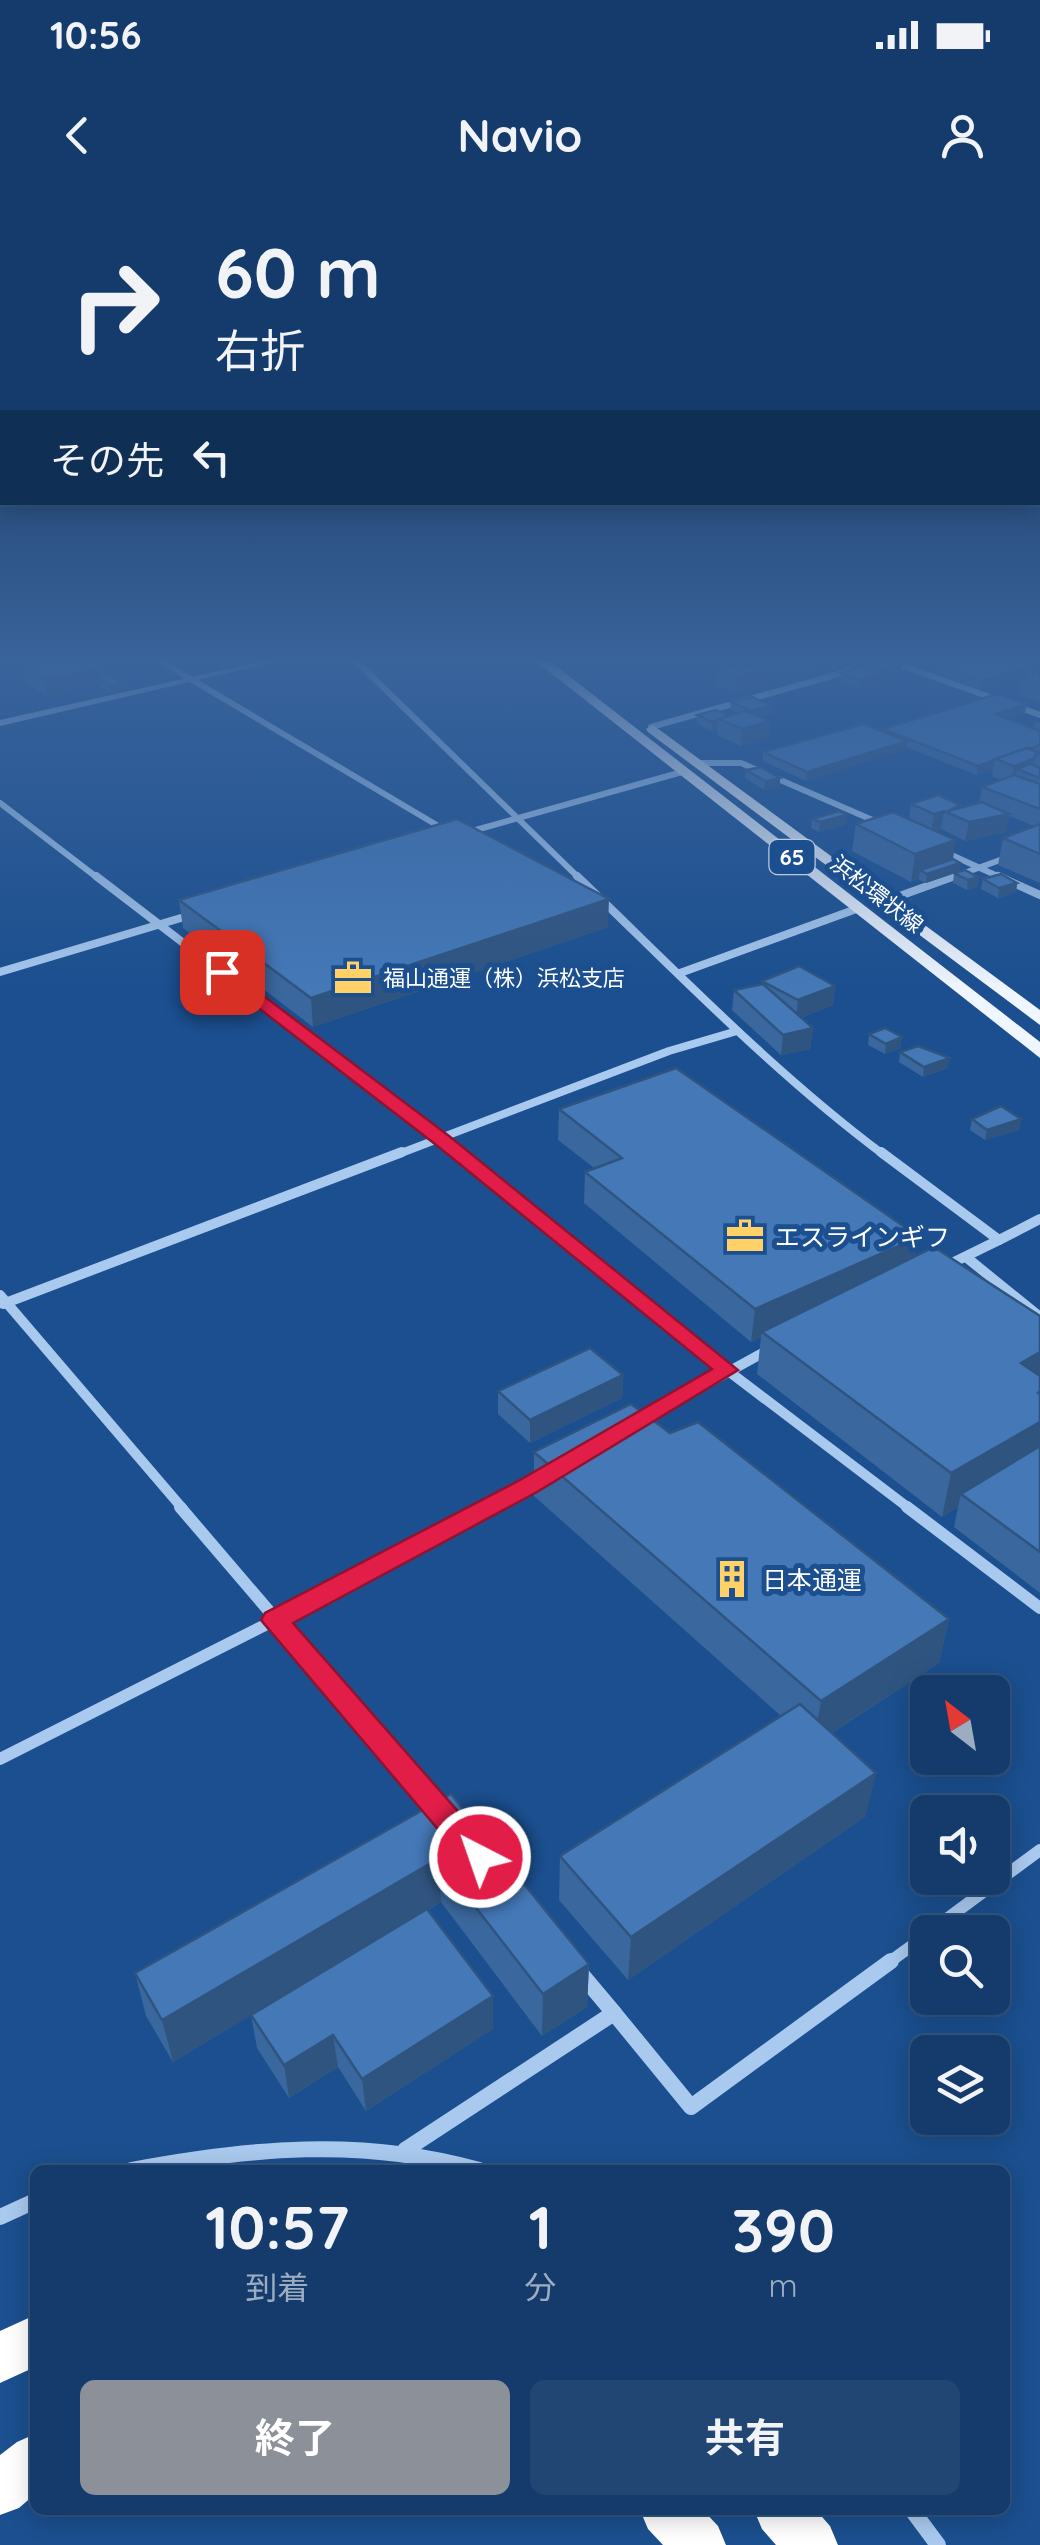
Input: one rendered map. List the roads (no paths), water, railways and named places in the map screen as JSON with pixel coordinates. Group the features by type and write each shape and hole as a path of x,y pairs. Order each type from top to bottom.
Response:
{"highway":[{"path":"0,2358 30,2343"},
{"path":"0,2489 30,2464"},
{"path":"671,2515 699,2545"},
{"path":"785,2515 811,2545"}],"main road":[{"name":"浜松環状線","path":"710,771 1040,1019"},
{"name":"浜松環状線","path":"682,772 1040,1052"}],"street":[{"path":"346,771 455,836"},
{"path":"471,771 738,1031 832,1116 999,1240"},
{"path":"761,771 893,828"},
{"path":"436,841 682,772"},
{"path":"0,804 442,1140 727,1370 1040,1608"},
{"path":"928,844 1040,895"},
{"path":"884,902 1025,850"},
{"path":"680,973 859,908"},
{"path":"0,972 197,913"},
{"path":"446,1819 2,1301 442,1140 669,1050 738,1031"},
{"path":"932,1273 1040,1219"},
{"path":"966,1257 1040,1318"},
{"path":"628,1428 727,1370 778,1346"},
{"path":"0,1758 275,1620 562,1466"},
{"path":"952,1915 1040,1850"},
{"path":"576,1968 691,2107 910,1946"},
{"path":"405,2150 614,2013"},
{"path":"157,2165 207,2155 290,2148 405,2150 460,2165"},
{"path":"0,2217 30,2203"},
{"path":"916,2515 938,2545"}],"place":[{"name":"福山通運（株）浜松支店","path":"353,978"},
{"name":"エスラインギフ","path":"745,1236"},
{"name":"日本通運","path":"732,1579"}]}
